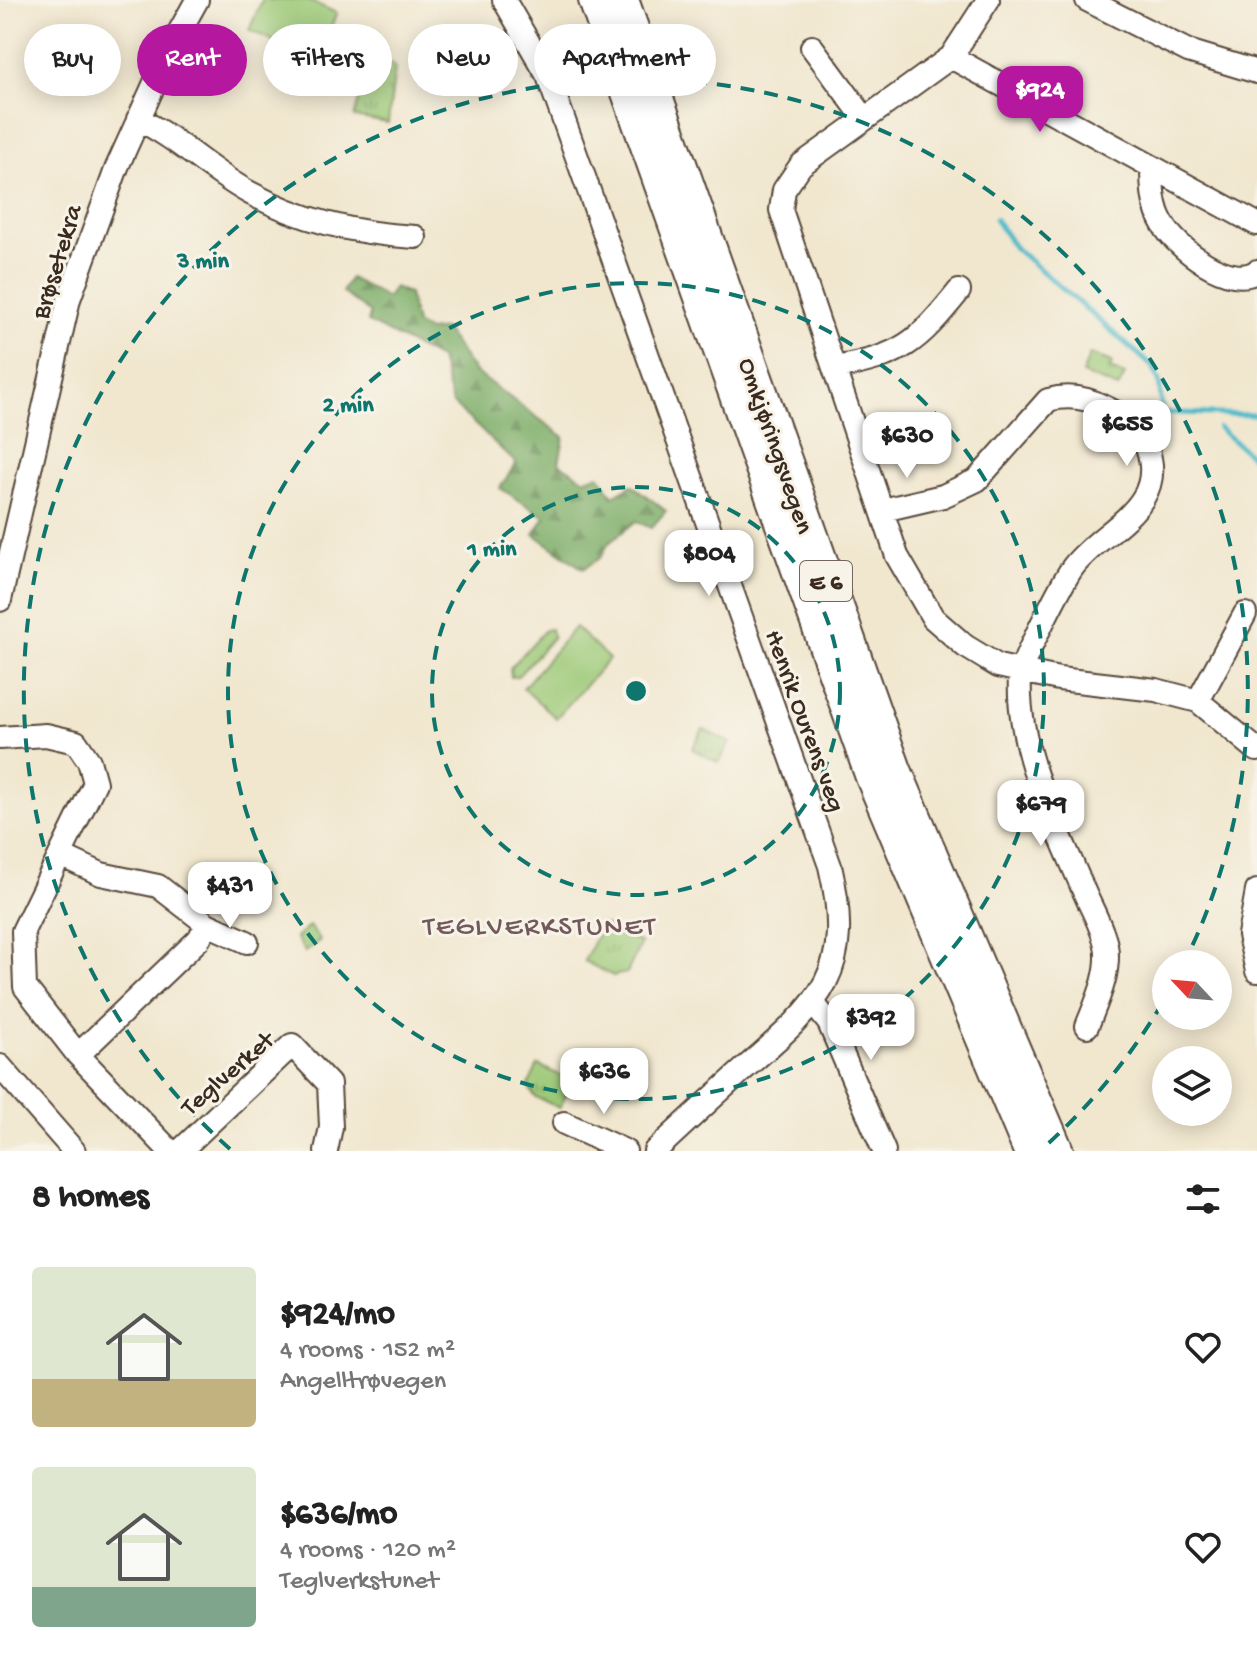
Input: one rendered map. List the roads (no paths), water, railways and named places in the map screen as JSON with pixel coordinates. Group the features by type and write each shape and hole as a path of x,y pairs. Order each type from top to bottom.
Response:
{"highway":[{"name":"Omkjøringsvegen","path":"595,0 866,763 1030,1151"},
{"name":"Omkjøringsvegen","path":"622,0 890,755 1057,1151"}],"street":[{"name":"Brøsetekra","path":"0,600 69,299 107,190 197,0"},
{"name":"Henrik Ourens veg","path":"504,0 548,76 830,866 836,893 838,933 830,969 814,1004 663,1148"},
{"path":"988,0 951,57 801,165 784,190 781,210 897,556 933,618 976,653 998,666 1020,673 1156,690 1198,701 1257,750"},
{"path":"1087,0 1188,51 1257,72"},
{"path":"812,47 865,119"},
{"path":"951,57 1257,224"},
{"path":"138,119 173,138 249,192 300,217 358,232 415,237"},
{"path":"1152,168 1155,200 1170,235 1230,277 1243,278 1257,271"},
{"path":"835,368 880,360 921,337 959,291"},
{"path":"883,510 943,496 977,480 1048,400 1065,396 1093,400 1132,421 1143,436 1149,453 1151,481 1147,492 1125,521 1074,567 1020,673 1028,752 1106,945 1103,984 1087,1026"},
{"path":"1198,701 1245,614"},
{"name":"Teglverket","path":"0,738 46,735 76,742 89,761 95,783 23,931 21,957 25,987 78,1055 170,1151"},
{"path":"60,855 101,874 158,886 207,924 247,942"},
{"path":"1257,891 1249,935 1257,971"},
{"path":"78,1055 199,939 207,924"},
{"path":"814,1004 829,1023 884,1151"},
{"name":"Teglverket","path":"180,1151 292,1045 329,1084 331,1127 326,1151"},
{"path":"0,1066 74,1151"},
{"path":"564,1123 625,1151"}],"waterway":[{"path":"995,219 1014,247 1152,366 1159,381 1163,417"},
{"path":"1136,412 1257,415"},
{"path":"1219,428 1257,461"}],"district":[{"name":"TEGLVERKSTUNET","path":"540,924"}]}
